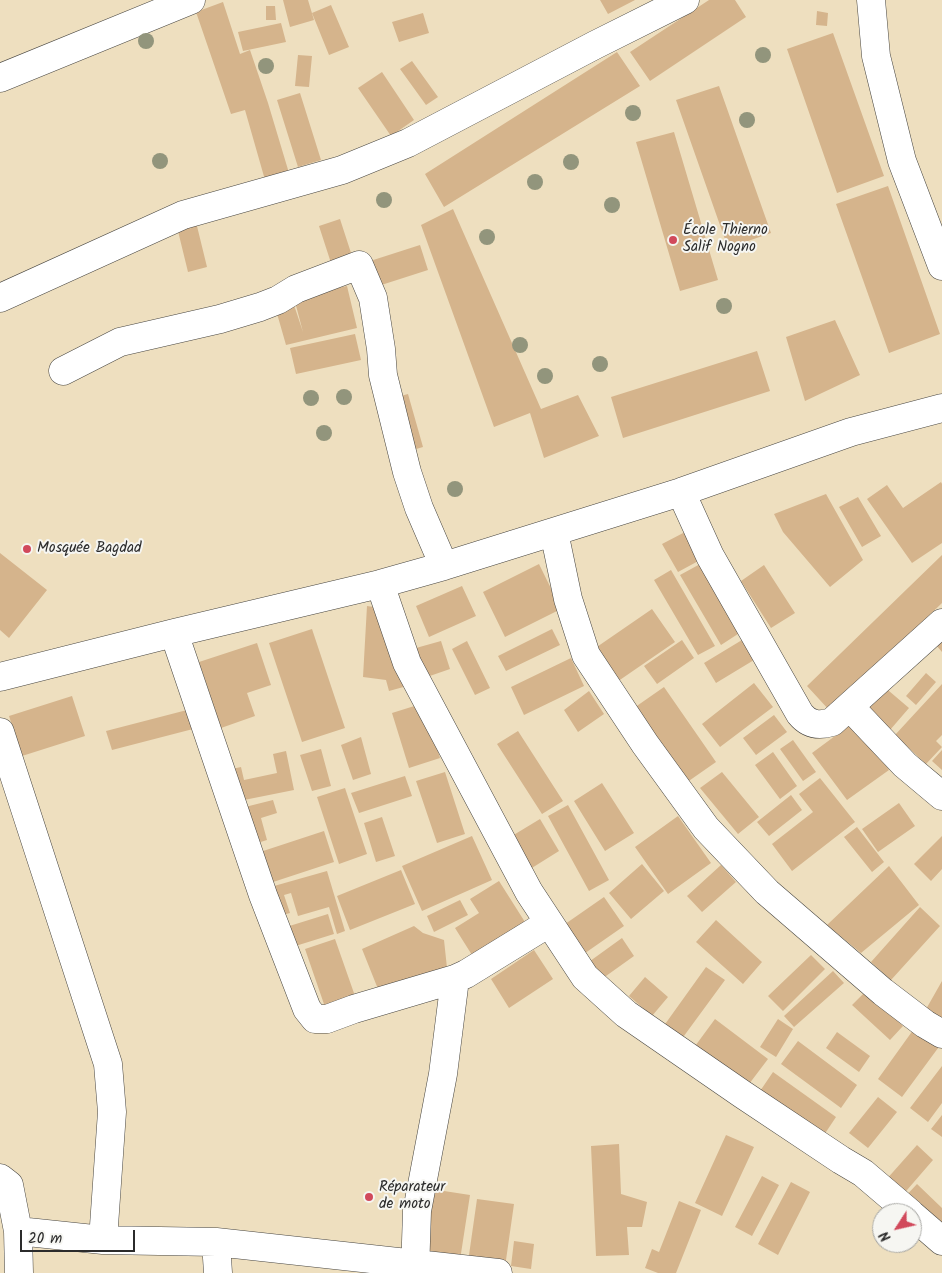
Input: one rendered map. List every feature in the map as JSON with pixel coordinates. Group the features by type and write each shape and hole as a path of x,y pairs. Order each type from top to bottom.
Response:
{"street":[{"path":"0,78 191,0"},
{"path":"0,298 183,215 342,170 408,143 685,0"},
{"path":"871,0 876,56 902,162 942,266"},
{"path":"63,371 120,342 260,308 296,290 359,265 373,298 383,375 407,472 419,508 444,566"},
{"path":"0,678 174,633 380,584 444,566 682,492 852,432 942,408"},
{"path":"682,492 710,556 804,719 814,724 832,722 942,623"},
{"path":"554,532 568,599 586,655 645,744 706,828 767,892 883,992 925,1024 942,1034"},
{"path":"380,584 407,663 529,892 585,977 626,1014 742,1094 863,1173 898,1203"},
{"path":"174,633 264,895 307,1009 315,1019 327,1019 455,979 549,923"},
{"path":"850,706 904,765 942,796"},
{"path":"0,732 108,1064 112,1112 103,1240"},
{"path":"415,1268 417,1211 443,1074 455,979"},
{"path":"0,1178 9,1185 18,1231 18,1273"},
{"path":"922,1224 942,1241"},
{"path":"18,1231 103,1240 216,1242 415,1268 498,1273"},
{"path":"216,1242 218,1273"}],"building":[{"path":"283,0 308,0 314,20 290,27"},
{"path":"600,0 635,0 608,14"},
{"path":"709,0 735,0 746,17 650,81 630,52"},
{"path":"223,2 240,54 250,50 289,173 265,180 245,110 231,114 196,12"},
{"path":"331,5 349,47 329,55 312,13"},
{"path":"266,6 275,6 276,20 266,20"},
{"path":"817,11 828,13 827,26 816,25"},
{"path":"423,13 429,33 399,42 392,22"},
{"path":"281,23 286,42 243,51 238,32"},
{"path":"833,33 884,176 837,193 787,49"},
{"path":"617,52 640,86 444,207 425,174"},
{"path":"298,55 312,56 309,87 295,86"},
{"path":"412,61 438,97 426,105 400,69"},
{"path":"382,72 414,120 391,136 358,88"},
{"path":"719,86 771,233 728,248 676,100"},
{"path":"300,93 321,160 298,167 277,100"},
{"path":"674,132 718,280 680,291 636,142"},
{"path":"888,186 940,334 889,353 836,204"},
{"path":"453,209 541,409 578,395 599,436 544,458 530,413 494,427 421,225"},
{"path":"340,219 352,256 331,263 319,226"},
{"path":"196,222 207,267 188,272 177,227"},
{"path":"420,245 428,270 372,288 364,263"},
{"path":"347,286 357,328 286,345 276,310 294,305 303,332 294,298"},
{"path":"835,320 860,375 805,401 786,337"},
{"path":"355,334 361,360 296,374 290,348"},
{"path":"757,351 770,391 623,438 611,397"},
{"path":"408,394 423,447 406,452 393,398"},
{"path":"941,482 942,543 912,563 867,499 887,485 903,508"},
{"path":"826,494 863,560 830,587 783,532 774,514"},
{"path":"858,497 881,536 862,547 839,507"},
{"path":"687,531 702,559 678,572 662,544"},
{"path":"0,553 47,590 9,638 0,630"},
{"path":"942,555 942,603 830,711 807,686"},
{"path":"702,563 741,632 721,645 680,575"},
{"path":"539,564 561,609 505,637 483,592"},
{"path":"764,565 795,613 771,628 741,581"},
{"path":"671,570 715,646 698,655 654,580"},
{"path":"462,586 476,616 429,637 416,606"},
{"path":"367,606 381,608 407,686 389,691 386,680 363,677"},
{"path":"652,609 675,642 614,684 591,651"},
{"path":"312,629 345,728 302,742 269,643"},
{"path":"552,629 560,645 506,671 498,656"},
{"path":"942,639 942,652 936,645"},
{"path":"682,640 694,658 657,684 644,666"},
{"path":"742,640 754,660 716,683 704,663"},
{"path":"441,641 450,669 424,678 416,648"},
{"path":"467,641 490,688 475,695 452,649"},
{"path":"257,643 271,685 247,693 255,716 221,728 199,662"},
{"path":"571,658 584,686 524,715 511,687"},
{"path":"926,673 936,682 916,705 906,696"},
{"path":"754,683 773,707 720,747 702,724"},
{"path":"942,684 942,735 936,741 942,747 926,764 895,735"},
{"path":"882,685 909,708 890,730 863,707"},
{"path":"664,687 716,762 683,785 631,710"},
{"path":"589,691 604,714 578,732 564,710"},
{"path":"72,696 85,736 22,756 9,716"},
{"path":"424,703 440,758 409,768 392,713"},
{"path":"187,710 193,729 112,750 106,731"},
{"path":"774,715 787,732 756,755 743,738"},
{"path":"854,722 889,770 847,800 812,753"},
{"path":"518,731 563,801 542,814 497,744"},
{"path":"361,737 371,774 353,780 341,745"},
{"path":"793,740 816,772 803,781 780,749"},
{"path":"321,749 331,786 312,791 300,755"},
{"path":"942,750 942,770 932,761"},
{"path":"286,751 294,790 234,802 227,770 241,767 244,780 277,773 273,754"},
{"path":"773,752 797,786 780,799 755,765"},
{"path":"445,772 465,834 437,843 416,781"},
{"path":"722,772 759,817 738,834 700,788"},
{"path":"405,776 412,796 359,813 351,793"},
{"path":"820,778 855,822 792,871 772,844 813,812 799,794"},
{"path":"602,783 634,833 605,851 574,801"},
{"path":"345,788 367,854 339,864 317,797"},
{"path":"791,795 802,810 769,836 757,822"},
{"path":"273,800 277,813 261,818 267,840 251,845 241,808"},
{"path":"899,803 915,826 878,852 862,829"},
{"path":"568,805 609,880 589,891 548,816"},
{"path":"678,816 711,863 668,894 635,847"},
{"path":"382,817 395,856 376,862 364,823"},
{"path":"540,819 559,851 527,871 507,839"},
{"path":"857,827 884,862 872,872 844,837"},
{"path":"324,831 334,862 264,885 254,854"},
{"path":"472,836 492,880 422,911 402,866"},
{"path":"942,836 942,869 931,881 914,864"},
{"path":"642,864 664,891 631,919 609,893"},
{"path":"721,865 736,882 702,912 687,896"},
{"path":"889,866 919,905 861,953 827,925"},
{"path":"401,870 415,904 350,930 337,896"},
{"path":"327,871 345,931 337,934 329,907 298,916 291,893 284,895 290,913 275,917 267,888"},
{"path":"499,881 530,930 477,963 455,928 479,913 470,899"},
{"path":"604,897 624,926 578,958 558,929"},
{"path":"460,900 468,915 434,932 427,916"},
{"path":"920,907 940,926 891,980 871,962"},
{"path":"328,914 334,934 289,948 283,928"},
{"path":"716,920 762,962 743,984 696,942"},
{"path":"414,926 423,933 444,940 447,968 380,994 362,949"},
{"path":"622,938 634,956 599,981 586,964"},
{"path":"335,939 355,996 325,1007 305,949"},
{"path":"534,950 553,979 509,1008 491,979"},
{"path":"811,955 825,969 783,1011 768,996"},
{"path":"706,967 725,980 681,1040 663,1027"},
{"path":"833,971 844,983 794,1027 784,1016"},
{"path":"645,977 668,997 652,1016 629,996"},
{"path":"942,981 942,1021 925,1011"},
{"path":"866,991 903,1026 890,1040 852,1005"},
{"path":"715,1019 768,1059 743,1092 690,1053"},
{"path":"778,1019 793,1029 776,1057 760,1047"},
{"path":"916,1026 941,1044 902,1097 878,1079"},
{"path":"837,1032 870,1056 859,1072 826,1048"},
{"path":"798,1041 857,1085 841,1108 781,1064"},
{"path":"942,1066 942,1103 928,1122 910,1108"},
{"path":"773,1072 836,1117 820,1141 756,1097"},
{"path":"878,1097 897,1112 868,1148 849,1133"},
{"path":"942,1115 942,1137 931,1129"},
{"path":"726,1135 754,1147 722,1216 695,1203"},
{"path":"619,1144 621,1194 647,1202 642,1227 627,1227 629,1255 596,1256 591,1146"},
{"path":"917,1145 933,1160 901,1197 885,1181"},
{"path":"762,1176 779,1185 752,1236 735,1227"},
{"path":"791,1182 810,1192 778,1255 758,1244"},
{"path":"917,1184 942,1208 942,1224 922,1212 922,1203 907,1203 902,1200"},
{"path":"431,1189 470,1195 460,1260 422,1254"},
{"path":"477,1199 514,1204 505,1267 468,1262"},
{"path":"679,1201 701,1210 676,1273 658,1273 645,1268 652,1249 659,1252"},
{"path":"514,1241 534,1244 531,1269 511,1266"}],"place":[{"name":"École Thierno Salif Nogno","path":"673,240"},
{"name":"Mosquée Bagdad","path":"27,549"},
{"name":"Réparateur de moto","path":"369,1197"}]}
